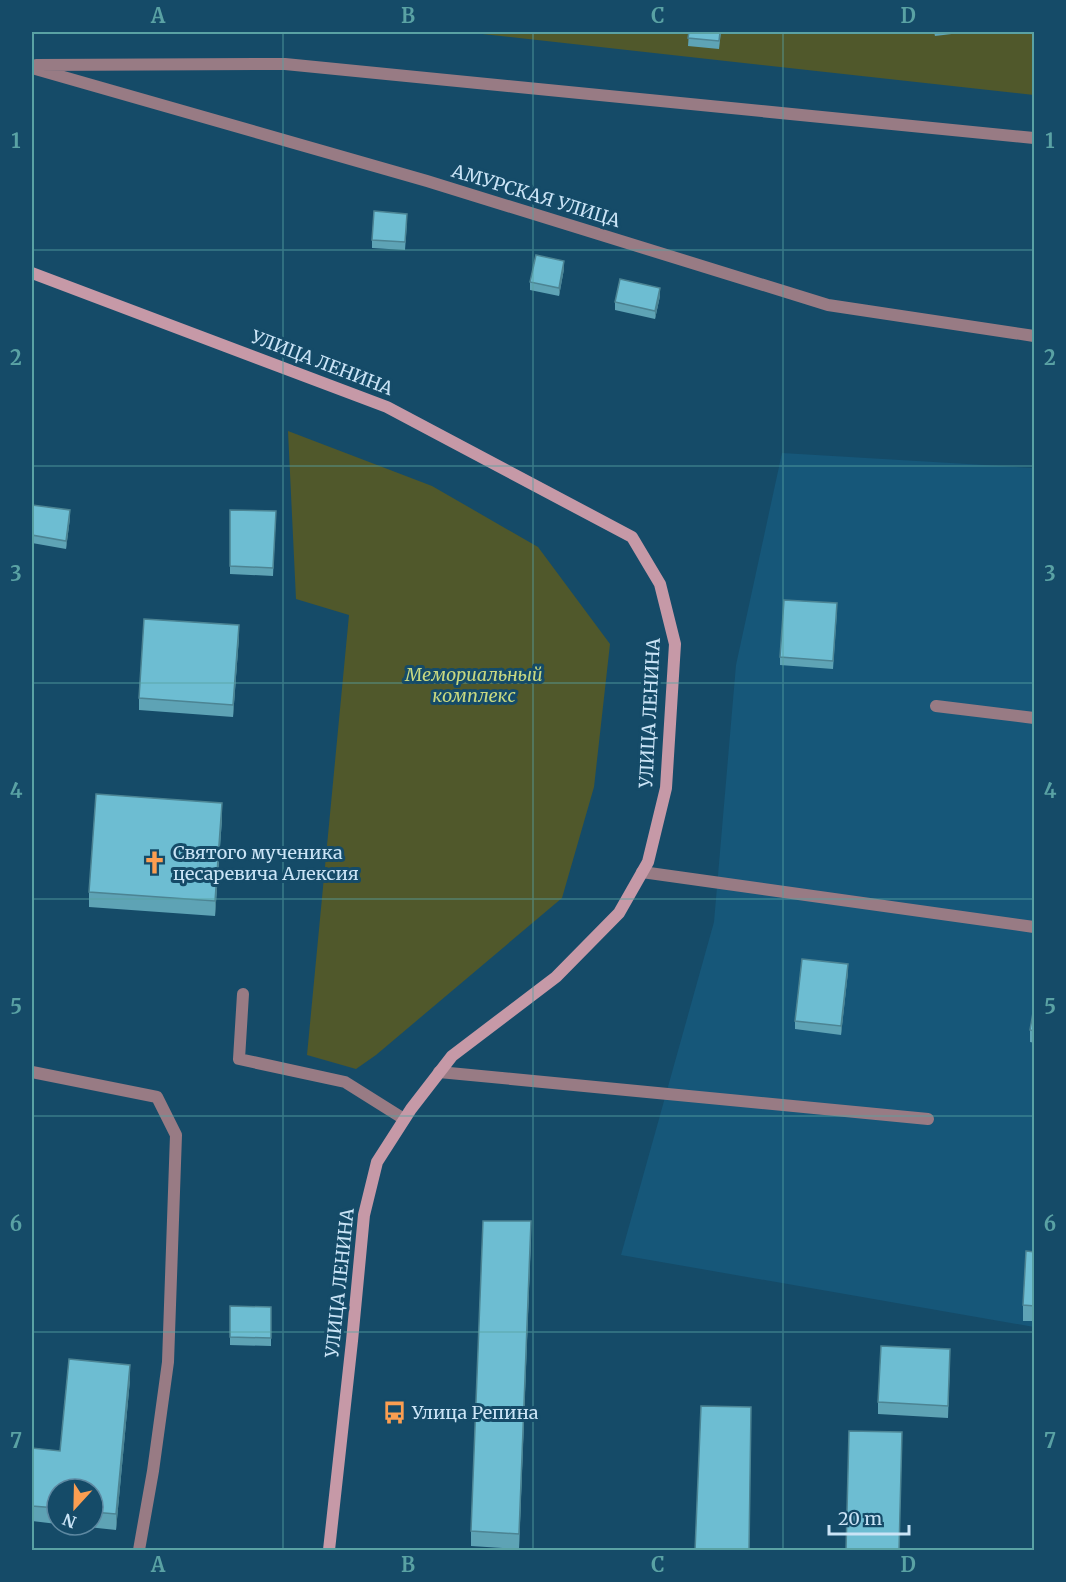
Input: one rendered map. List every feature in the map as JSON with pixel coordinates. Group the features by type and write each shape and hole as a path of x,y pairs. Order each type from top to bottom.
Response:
{"main road":[{"name":"УЛИЦА ЛЕНИНА","path":"32,273 387,406 632,537 660,584 675,644 666,788 648,862 618,913 556,977 452,1056 404,1119 377,1162 364,1215 329,1551"}],"street":[{"name":"АМУРСКАЯ УЛИЦА","path":"32,67 285,64 1035,138"},
{"name":"АМУРСКАЯ УЛИЦА","path":"32,67 427,181 828,305 1035,336"},
{"path":"936,706 1035,718"},
{"path":"642,872 1035,927"},
{"path":"243,994 239,1059 345,1082 404,1119"},
{"path":"32,1072 157,1097 176,1135 168,1362 139,1551"},
{"path":"439,1072 928,1119"}],"shaded area":[{"path":"782,453 1034,468 1034,1327 621,1255 714,922 736,665"}],"green space":[{"path":"464,32 1034,32 1034,95"},
{"name":"Мемориальный комплекс","path":"288,431 432,486 538,547 610,644 594,787 562,898 376,1055 356,1069 307,1055 349,615 296,599"}],"building":[{"path":"689,32 720,32 719,41 688,38"},
{"path":"374,211 407,214 405,242 372,240"},
{"path":"536,255 564,261 559,288 530,282"},
{"path":"620,279 660,288 655,311 615,302"},
{"path":"32,505 70,510 66,541 32,535"},
{"path":"230,510 276,511 273,568 230,566"},
{"path":"784,600 837,603 833,661 780,657"},
{"path":"144,619 239,625 233,705 139,698"},
{"name":"Святого мученика цесаревича Алексия","path":"96,794 222,803 215,901 89,892"},
{"path":"802,959 848,964 841,1026 795,1021"},
{"path":"1035,1001 1035,1031 1030,1030"},
{"path":"483,1221 531,1221 519,1534 471,1531"},
{"path":"1026,1251 1035,1252 1035,1306 1023,1305"},
{"path":"230,1306 271,1307 271,1338 230,1337"},
{"path":"881,1346 950,1349 948,1406 878,1402"},
{"path":"69,1359 130,1365 116,1514 105,1513 105,1477 45,1477 45,1507 32,1506 32,1448 60,1451"},
{"path":"701,1406 751,1407 749,1551 695,1551"},
{"path":"849,1431 902,1432 899,1551 846,1551"}],"place":[{"name":"Святого мученика цесаревича Алексия","path":"155,863"},
{"name":"Улица Репина","path":"394,1413"}]}
